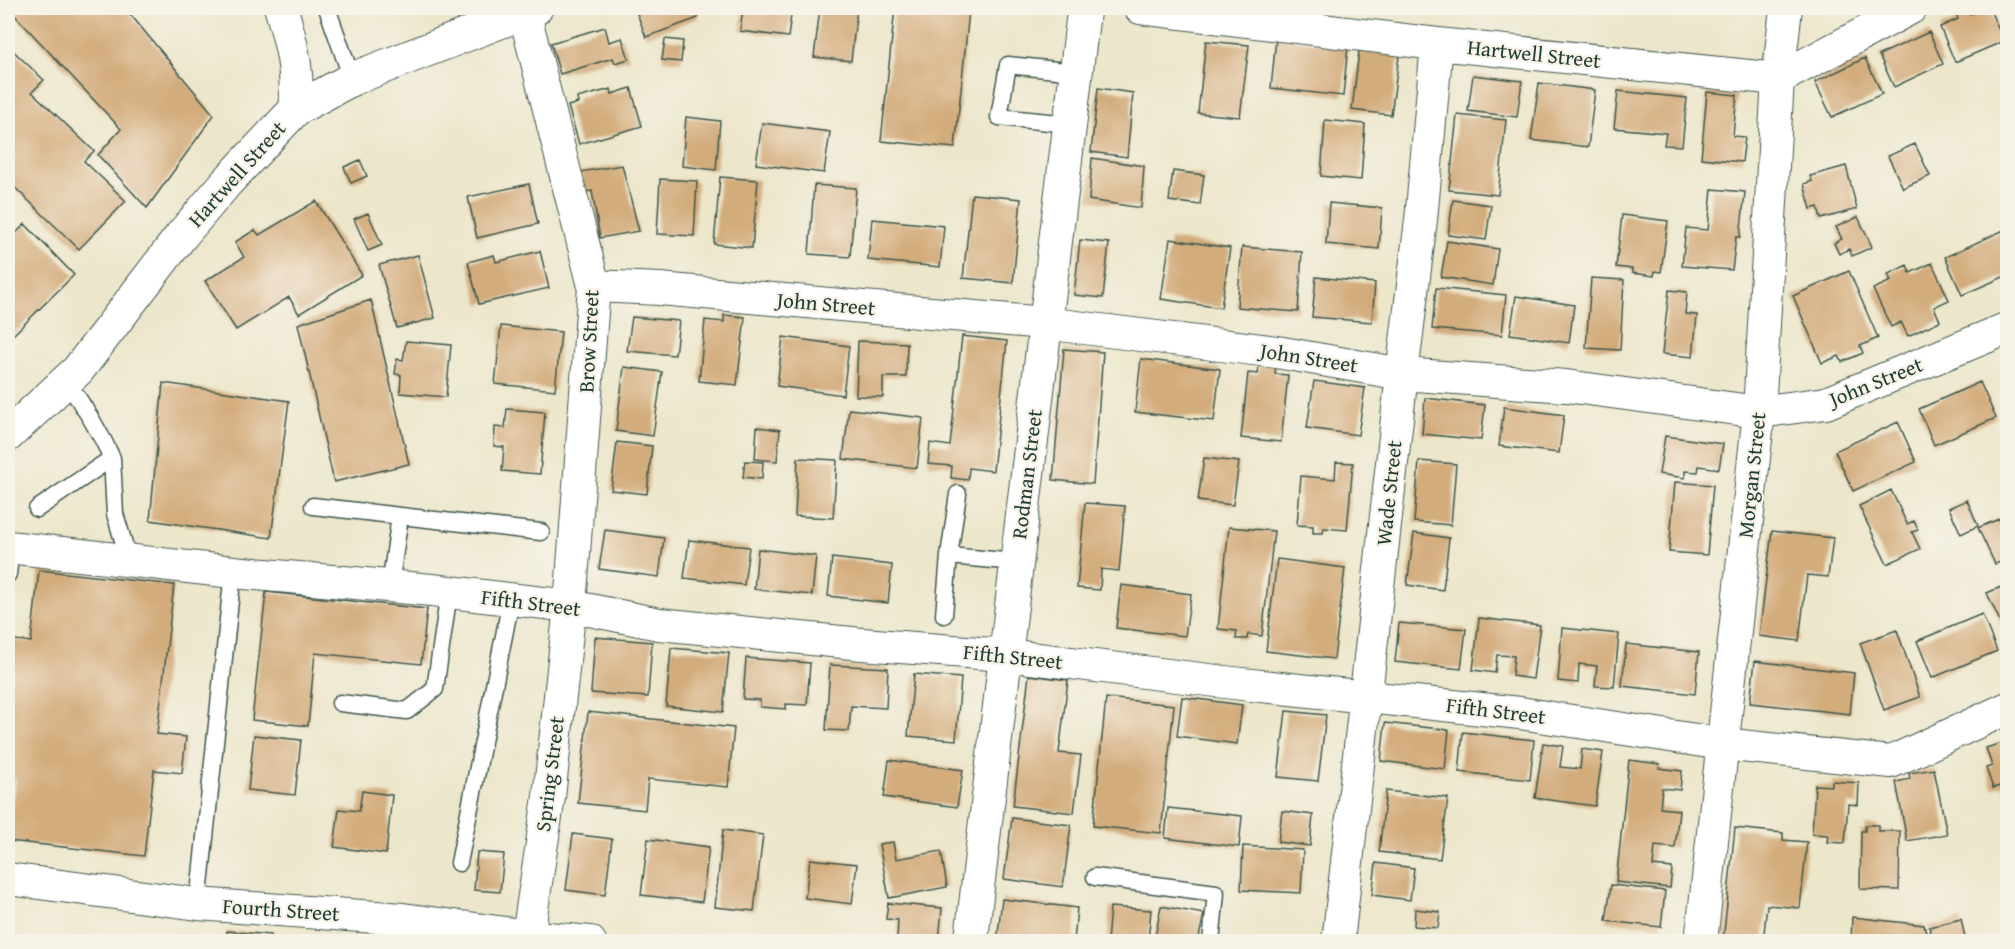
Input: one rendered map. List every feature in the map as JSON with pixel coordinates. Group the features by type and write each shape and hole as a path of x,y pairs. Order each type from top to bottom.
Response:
{"main road":[{"path":"281,8 295,57 296,109"},
{"name":"Rodman Street","path":"970,942 1084,8"},
{"name":"Hartwell Street","path":"8,435 78,369 181,236 227,182 296,109 351,79 530,9"}],"street":[{"name":"Hartwell Street","path":"1140,8 1437,44 1778,79"},
{"name":"Morgan Street","path":"1701,942 1759,412 1778,79 1786,8"},
{"path":"1778,79 1911,8"},
{"name":"Brow Street","path":"530,9 594,286 570,606"},
{"name":"Wade Street","path":"1338,942 1402,374 1422,220 1437,44"},
{"name":"John Street","path":"594,286 660,289 1044,323 1277,351 1402,374 1566,386 1759,412 1826,403 2007,328"},
{"name":"Fifth Street","path":"9,556 129,560 449,592 570,606 659,624 862,644 1005,655 1366,698 1520,713 1722,744 1891,762 2007,708"},
{"name":"Spring Street","path":"527,939 549,797 570,606"},
{"name":"Fourth Street","path":"8,879 198,904 403,920 527,939 590,942"}],"lane":[{"path":"327,8 351,79"},
{"path":"1069,124 999,117 1008,65 1076,72"},
{"path":"66,381 90,414 112,458 115,514 129,560"},
{"path":"37,509 112,458"},
{"path":"944,615 949,556 958,494"},
{"path":"313,506 540,532"},
{"path":"390,586 400,516"},
{"path":"949,556 1016,562"},
{"path":"198,904 233,572"},
{"path":"340,703 407,711 435,689 449,592"},
{"path":"459,863 511,600"},
{"path":"1095,877 1216,893 1211,942"}],"building":[{"path":"8,8 125,8 214,115 147,208 98,155 121,129"},
{"path":"635,8 694,8 698,18 646,37"},
{"path":"743,8 792,8 788,37 740,31"},
{"path":"820,8 857,8 851,61 814,57"},
{"path":"895,8 969,11 955,148 881,141"},
{"path":"1968,8 1970,14 1989,8 2004,41 1955,62 1940,27 1958,19 1955,12"},
{"path":"605,27 609,42 622,38 629,59 615,63 613,58 560,74 551,43"},
{"path":"1929,32 1943,64 1894,87 1879,55"},
{"path":"1276,38 1348,46 1343,96 1271,88"},
{"path":"665,39 683,41 681,62 662,60"},
{"path":"1206,41 1249,45 1240,117 1198,113"},
{"path":"1360,43 1400,49 1391,115 1352,110"},
{"path":"8,46 44,80 32,92 94,151 84,161 126,201 79,249 8,181"},
{"path":"1865,58 1882,94 1832,117 1815,82"},
{"path":"1473,75 1522,81 1517,117 1468,111"},
{"path":"1539,83 1595,90 1588,147 1531,140"},
{"path":"631,88 642,126 579,144 568,106 578,103 577,98 611,89 612,94"},
{"path":"1098,88 1133,93 1127,157 1091,152"},
{"path":"1618,91 1687,98 1682,146 1664,145 1666,133 1614,128"},
{"path":"1707,92 1737,95 1733,136 1745,137 1742,162 1701,158"},
{"path":"1457,115 1506,120 1498,195 1449,190"},
{"path":"686,117 720,121 716,170 682,166"},
{"path":"1325,120 1365,124 1361,180 1321,176"},
{"path":"762,123 830,132 824,173 756,164"},
{"path":"1915,144 1930,176 1903,188 1888,156"},
{"path":"1092,158 1144,166 1141,208 1089,200"},
{"path":"360,160 367,176 351,183 344,167"},
{"path":"622,165 639,231 600,238 592,191 584,192 580,172"},
{"path":"1846,166 1857,209 1821,219 1818,207 1811,209 1804,184 1812,181 1810,176"},
{"path":"1173,171 1204,175 1200,205 1169,201"},
{"path":"720,177 758,180 752,248 714,244"},
{"path":"660,179 697,181 694,236 657,234"},
{"path":"529,184 538,224 477,238 468,197"},
{"path":"814,185 856,188 850,257 809,254"},
{"path":"1712,189 1745,192 1740,237 1736,237 1732,270 1682,266 1686,228 1708,230"},
{"path":"972,194 1021,199 1013,283 963,278"},
{"path":"1453,200 1491,205 1486,240 1448,235"},
{"path":"316,201 362,275 299,314 289,297 236,330 205,281 244,257 235,242 255,230 259,235"},
{"path":"1329,203 1382,208 1379,249 1326,244"},
{"path":"368,213 382,245 368,251 354,219"},
{"path":"1622,215 1668,221 1661,272 1655,271 1654,276 1632,273 1632,269 1616,267"},
{"path":"1858,217 1872,247 1852,256 1849,249 1839,254 1834,243 1842,239 1836,227"},
{"path":"872,219 944,226 940,267 868,260"},
{"path":"25,224 74,275 8,340 8,241"},
{"path":"2004,230 2008,239 2008,275 1962,295 1945,257"},
{"path":"1170,239 1230,248 1221,308 1161,299"},
{"path":"1080,240 1109,243 1103,298 1074,295"},
{"path":"1447,241 1498,249 1493,285 1441,277"},
{"path":"1242,247 1302,252 1298,312 1237,307"},
{"path":"540,251 549,288 479,304 468,262 494,255 496,262"},
{"path":"418,255 435,318 397,328 379,265"},
{"path":"1932,263 1949,300 1934,307 1940,321 1908,336 1901,322 1891,327 1873,289 1891,281 1888,274 1907,265 1910,273"},
{"path":"1849,271 1878,338 1860,346 1863,353 1842,362 1839,356 1822,363 1793,296"},
{"path":"1316,277 1375,283 1372,322 1312,317"},
{"path":"1591,278 1624,280 1620,350 1586,348"},
{"path":"1436,288 1506,295 1502,335 1432,329"},
{"path":"1669,290 1687,292 1685,314 1697,315 1693,357 1662,354"},
{"path":"1516,296 1574,305 1569,343 1510,334"},
{"path":"371,300 409,464 334,482 298,324"},
{"path":"724,315 745,317 737,385 699,381 705,320 724,322"},
{"path":"632,317 679,321 675,355 627,351"},
{"path":"501,326 561,332 555,390 495,384"},
{"path":"962,336 1007,341 993,471 969,468 968,480 951,478 952,466 928,464 930,443 950,446"},
{"path":"783,337 849,346 843,395 777,386"},
{"path":"406,341 451,345 446,397 400,393 401,375 395,374 397,359 403,360"},
{"path":"858,341 907,343 906,377 883,377 883,397 856,396"},
{"path":"1064,349 1103,352 1093,484 1053,480"},
{"path":"1141,359 1220,369 1214,421 1135,412"},
{"path":"1259,364 1276,366 1275,374 1288,375 1281,442 1241,438 1248,373 1258,374"},
{"path":"624,367 662,372 653,436 616,431"},
{"path":"1314,381 1365,388 1358,435 1307,428"},
{"path":"1980,382 1996,418 1934,445 1919,409"},
{"path":"163,383 289,401 271,538 150,520"},
{"path":"1425,398 1485,405 1481,440 1422,434"},
{"path":"1504,407 1564,415 1559,453 1499,446"},
{"path":"507,409 545,412 540,474 502,471 504,447 494,446 495,427 505,428"},
{"path":"849,409 923,418 917,468 843,459"},
{"path":"1898,422 1916,462 1853,491 1835,451"},
{"path":"757,427 780,430 777,461 755,459"},
{"path":"1665,436 1723,444 1719,469 1699,466 1698,472 1685,471 1685,478 1659,474"},
{"path":"617,442 652,446 647,494 611,490"},
{"path":"798,458 837,460 833,518 795,516"},
{"path":"1204,458 1239,462 1233,505 1198,501"},
{"path":"745,461 763,462 762,479 743,477"},
{"path":"1419,461 1456,464 1451,525 1414,522"},
{"path":"1336,462 1353,463 1347,530 1324,528 1323,533 1313,533 1313,526 1297,525 1301,476 1335,479"},
{"path":"1675,482 1713,485 1707,555 1669,552"},
{"path":"1891,490 1907,524 1914,521 1918,530 1912,532 1920,549 1887,564 1859,506"},
{"path":"1967,500 1978,526 1961,534 1949,508"},
{"path":"1085,503 1125,506 1119,571 1101,569 1100,590 1077,588"},
{"path":"2008,515 2008,559 1995,564 1978,528"},
{"path":"1229,527 1274,531 1262,636 1248,634 1247,639 1236,639 1237,631 1218,629"},
{"path":"605,530 664,538 659,577 599,569"},
{"path":"1772,531 1833,538 1828,577 1807,575 1799,641 1759,636"},
{"path":"1414,533 1449,538 1443,590 1407,585"},
{"path":"689,540 749,547 744,585 684,578"},
{"path":"758,549 816,556 812,595 754,589"},
{"path":"832,558 892,565 888,603 828,596"},
{"path":"1277,559 1345,568 1334,659 1266,651"},
{"path":"39,570 174,585 157,734 186,737 182,773 154,770 144,856 9,841 16,778 8,777 8,639 31,642"},
{"path":"2008,584 2008,639 1987,593"},
{"path":"1121,585 1191,594 1185,636 1116,628"},
{"path":"266,592 427,609 421,664 315,653 308,726 252,720"},
{"path":"1982,614 1997,651 1932,678 1917,641"},
{"path":"1479,618 1540,625 1533,679 1512,676 1514,656 1497,655 1495,673 1473,670"},
{"path":"1399,623 1466,629 1461,669 1395,662"},
{"path":"1562,628 1619,634 1614,687 1595,686 1597,666 1579,664 1578,683 1558,681"},
{"path":"1897,630 1920,697 1884,710 1860,643"},
{"path":"595,637 652,642 648,697 591,693"},
{"path":"1626,644 1699,652 1695,694 1622,686"},
{"path":"671,648 729,653 723,712 666,706"},
{"path":"746,658 810,663 807,705 786,704 786,709 760,707 760,700 743,699"},
{"path":"1755,661 1854,673 1850,714 1750,703"},
{"path":"830,665 888,668 886,708 851,706 849,731 826,730"},
{"path":"914,674 961,678 956,740 908,736"},
{"path":"1029,675 1068,680 1059,753 1081,755 1074,813 1013,806"},
{"path":"1182,697 1242,705 1237,744 1177,736"},
{"path":"1106,698 1174,705 1161,833 1093,826"},
{"path":"1286,711 1326,715 1318,781 1278,777"},
{"path":"588,712 734,728 728,787 648,779 645,810 578,803"},
{"path":"1385,723 1449,730 1445,769 1381,761"},
{"path":"1463,732 1534,740 1530,780 1459,772"},
{"path":"254,735 301,740 295,795 248,790"},
{"path":"2008,741 2007,797 2003,785 1993,788 1986,768 1992,766 1986,748"},
{"path":"1543,743 1563,746 1560,767 1580,769 1582,749 1603,752 1595,806 1535,798"},
{"path":"889,760 963,770 957,807 884,797"},
{"path":"1629,760 1660,764 1659,768 1682,771 1680,790 1662,788 1660,808 1679,810 1675,848 1655,846 1653,866 1672,868 1670,888 1616,882"},
{"path":"1934,769 1947,834 1907,841 1896,782 1910,779 1909,773"},
{"path":"1832,781 1859,783 1858,805 1848,804 1845,843 1827,842 1828,835 1812,834 1815,785 1832,786"},
{"path":"362,791 392,795 386,854 334,847 339,809 359,811"},
{"path":"1386,791 1448,798 1440,859 1379,852"},
{"path":"1168,808 1242,816 1239,847 1165,838"},
{"path":"1282,811 1313,815 1310,846 1278,842"},
{"path":"1012,818 1071,825 1063,887 1004,879"},
{"path":"1865,825 1878,825 1878,831 1900,831 1899,890 1860,889 1861,831 1865,831"},
{"path":"1735,828 1783,833 1783,840 1807,842 1800,908 1767,905 1763,942 1723,942"},
{"path":"723,830 763,835 754,911 715,907"},
{"path":"573,834 612,839 605,895 566,890"},
{"path":"648,839 709,847 702,902 641,895"},
{"path":"893,842 896,859 941,851 947,887 889,898 879,844"},
{"path":"1243,846 1303,850 1301,893 1241,890"},
{"path":"477,852 504,854 500,892 474,890"},
{"path":"810,859 857,864 852,904 805,898"},
{"path":"1376,863 1414,868 1410,900 1372,895"},
{"path":"1611,885 1665,891 1661,927 1606,921"},
{"path":"1002,899 1077,908 1074,942 997,942"},
{"path":"888,903 942,908 939,942 897,939 898,920 886,919"},
{"path":"1161,906 1204,914 1198,942 1154,942"},
{"path":"1110,907 1151,910 1148,942 1107,942"},
{"path":"1415,909 1440,912 1438,928 1414,926"},
{"path":"1852,917 1924,925 1928,942 1851,942"},
{"path":"1961,919 1966,942 1933,942 1929,927"},
{"path":"227,931 271,935 270,942 226,942"}]}
